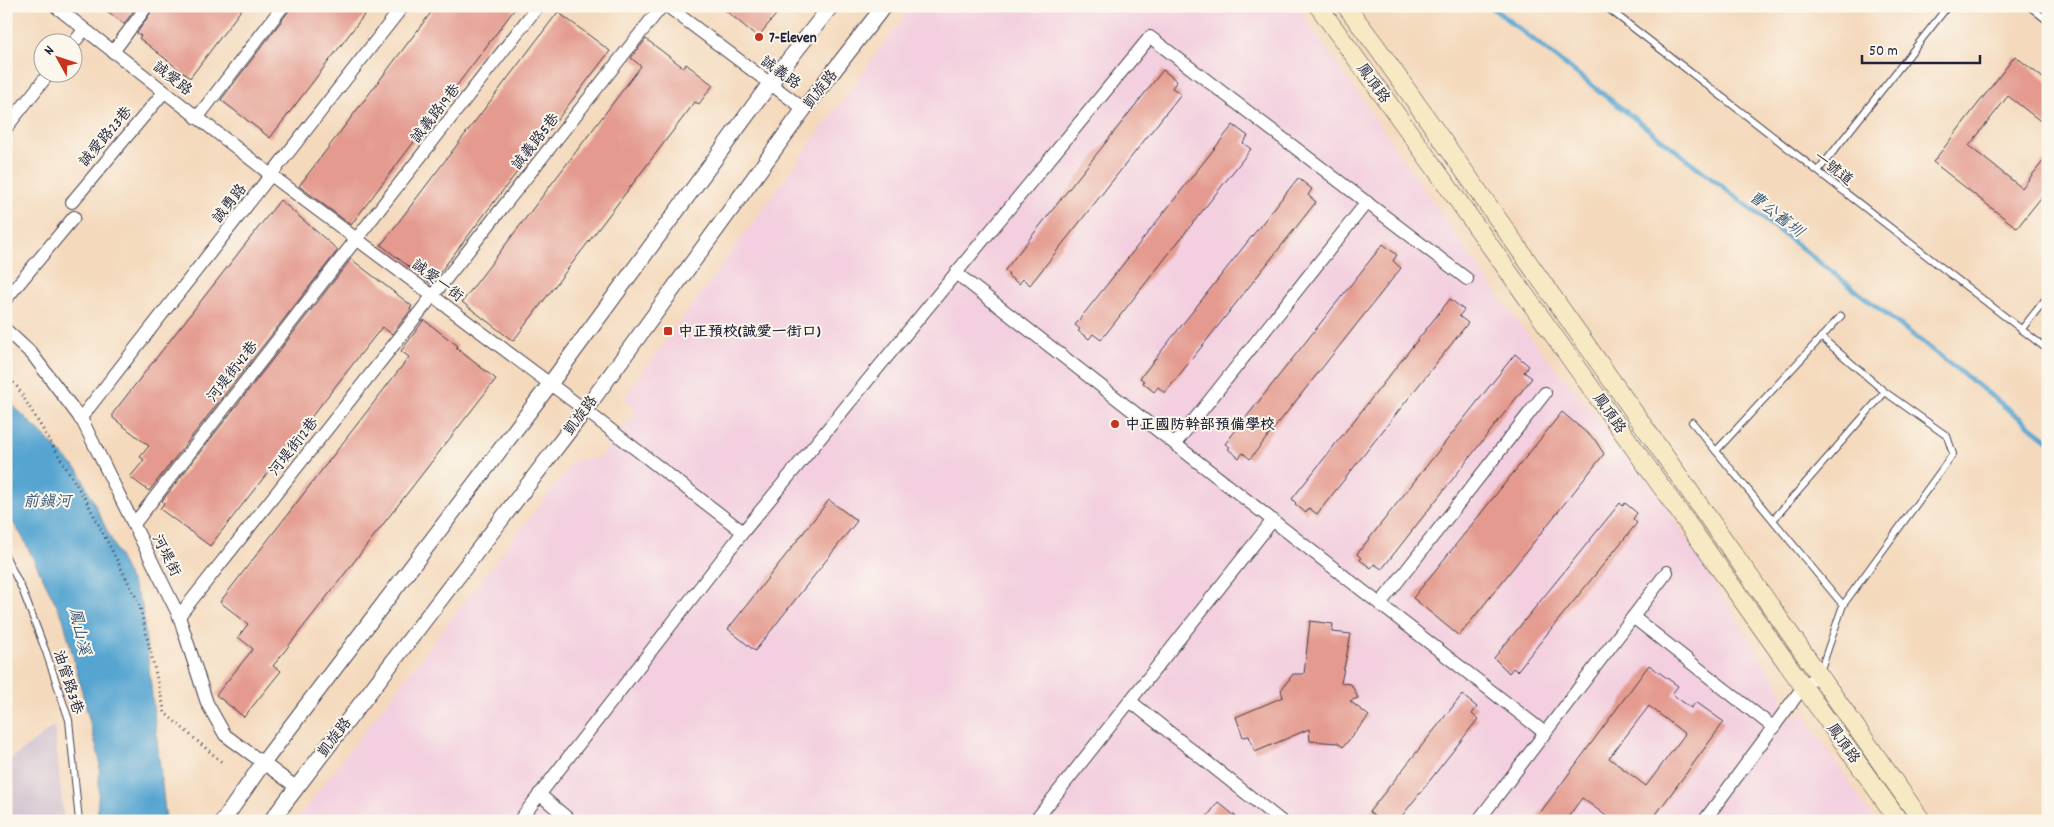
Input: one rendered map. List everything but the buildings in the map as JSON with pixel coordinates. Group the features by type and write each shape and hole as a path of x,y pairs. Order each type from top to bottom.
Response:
{"main road":[{"name":"鳳頂路","path":"1318,6 1899,821"},
{"name":"鳳頂路","path":"1346,6 1922,821"}],"street":[{"name":"誠愛路","path":"55,6 271,175"},
{"path":"113,52 147,6"},
{"path":"198,118 283,6"},
{"name":"誠勇路","path":"80,419 403,6"},
{"name":"誠義路19巷","path":"356,239 538,6"},
{"name":"誠義路5巷","path":"432,296 662,6"},
{"name":"誠義路","path":"667,6 769,85 804,109"},
{"path":"223,821 263,763 550,384 769,85 831,6"},
{"name":"凱旋路","path":"271,821 584,410 804,109 884,6"},
{"path":"519,821 743,532 1150,37 1468,279"},
{"path":"6,128 42,82"},
{"name":"誠愛路23巷","path":"72,202 164,92"},
{"name":"誠愛一街","path":"271,175 550,384 743,532"},
{"path":"1174,444 1367,202"},
{"path":"6,299 74,217"},
{"name":"河堤街42巷","path":"134,524 356,239"},
{"path":"956,273 1545,733"},
{"name":"河堤街12巷","path":"179,616 432,296"},
{"name":"河堤街","path":"6,330 32,354 80,419 179,616 207,703 225,735 296,788"},
{"path":"1380,604 1545,393"},
{"path":"1035,821 1273,520"},
{"path":"1478,821 1668,572"},
{"path":"1633,617 1774,728"},
{"path":"1704,821 1803,686 1819,674"},
{"path":"1130,701 1281,821"},
{"path":"540,794 571,821"}],"lane":[{"name":"一號道","path":"1605,6 2048,350"},
{"path":"1818,171 1948,6"},
{"path":"2029,6 2048,21"},
{"path":"2021,330 2048,296"},
{"path":"1716,450 1841,316"},
{"path":"1819,674 1843,605 1953,454 1947,436 1885,392 1821,337"},
{"path":"1773,520 1885,392"},
{"path":"1692,422 1843,605"},
{"name":"油管路3巷","path":"6,558 22,589 69,720 79,821"}],"path":[{"path":"6,376 16,385 88,504 139,603 164,713 224,764"}],"shaded area":[{"name":"中正國防幹部預備學校","path":"912,6 1297,6 1513,317 1648,477 1782,691 1781,701 1793,716 1803,712 1875,821 295,821 574,460 600,458 616,435 636,412 624,398"},
{"path":"54,726 64,821 6,821 6,763"}],"water":[{"name":"前鎮河","path":"6,398 79,471 142,605 166,821 97,821 100,761 63,618 22,536 6,512"}],"waterway":[{"name":"曹公舊圳","path":"1490,6 2048,440"}],"place":[{"name":"7-Eleven","path":"759,37"},
{"name":"中正預校(誠愛一街口)","path":"668,331"},
{"name":"中正國防幹部預備學校","path":"1115,424"}],"water label":[{"name":"鳳山溪","path":"81,631"}]}
